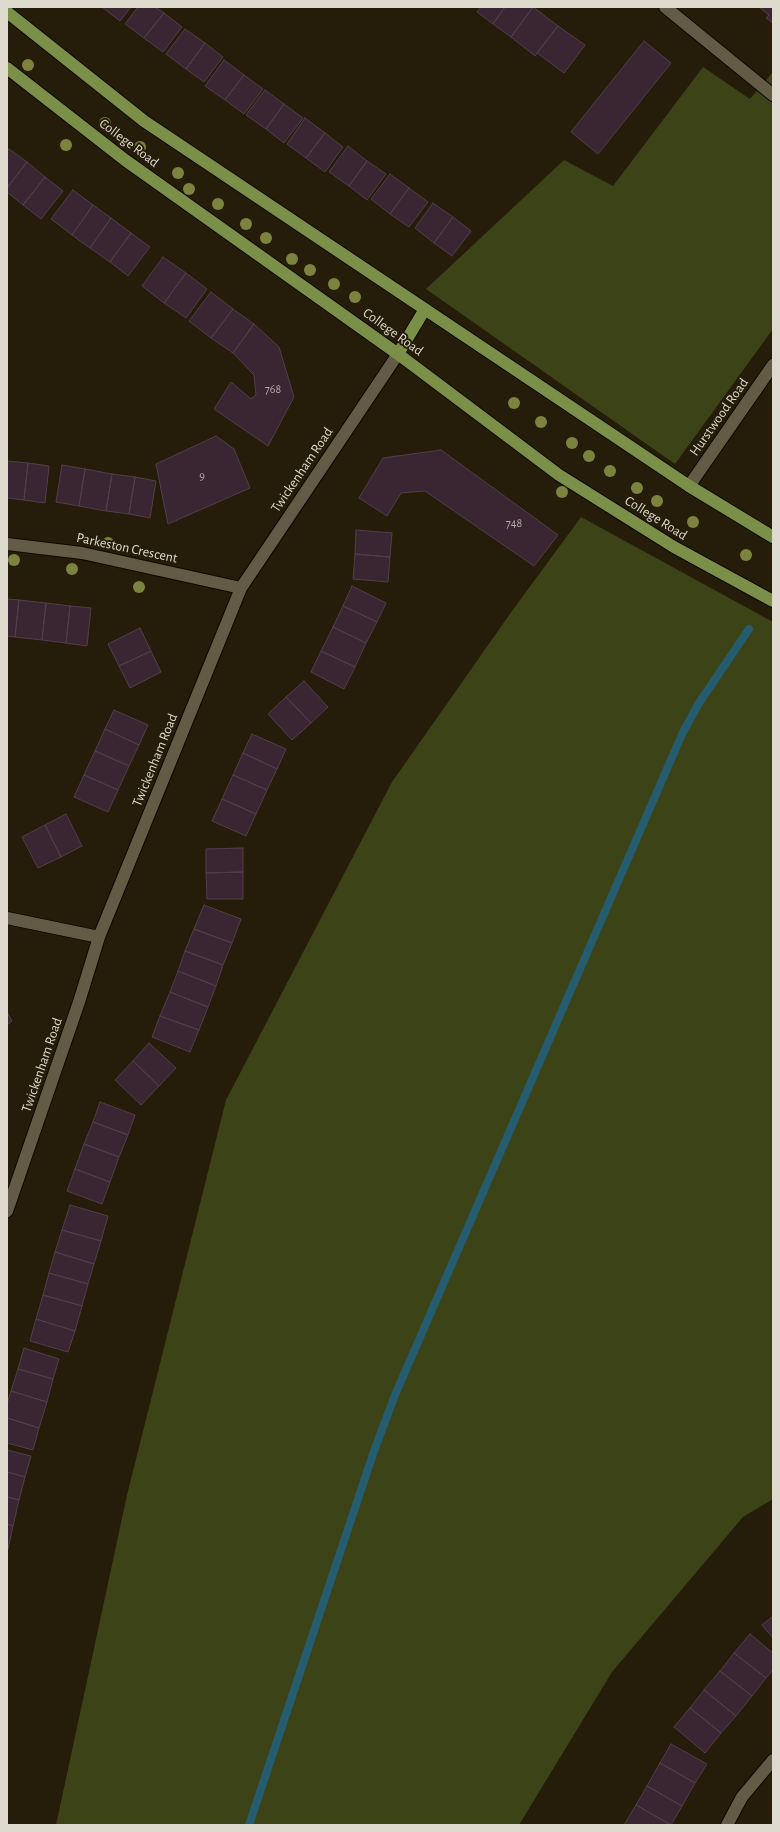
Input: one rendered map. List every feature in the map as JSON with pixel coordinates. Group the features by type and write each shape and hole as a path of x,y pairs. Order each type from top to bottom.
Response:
{"main road":[{"name":"College Road","path":"7,12 144,121 689,486 773,537"},
{"name":"College Road","path":"7,68 125,160 398,354 559,475 674,547 773,601"},
{"path":"398,354 425,309"}],"street":[{"path":"665,7 773,95"},
{"name":"Twickenham Road","path":"7,1211 79,1002 99,937 241,588 398,354"},
{"name":"Hurstwood Road","path":"689,486 773,365"},
{"name":"Parkeston Crescent","path":"7,544 82,553 241,588"},
{"path":"7,918 99,937"},
{"path":"726,1825 742,1797 773,1760"}],"green space":[{"path":"703,67 750,99 773,72 773,329 675,464 426,289 564,160 613,186"},
{"path":"581,517 773,622 773,1499 743,1517 612,1672 519,1825 56,1825 127,1495 226,1100 392,782 512,611"}],"building":[{"path":"102,7 131,7 120,21"},
{"path":"138,7 155,7 164,13 144,38 125,24"},
{"path":"481,7 505,7 493,24 477,12"},
{"path":"505,7 533,7 511,37 493,24"},
{"path":"533,7 558,26 535,56 511,37"},
{"path":"759,7 773,7 773,23 766,18 769,15"},
{"path":"164,13 182,27 163,52 144,38"},
{"path":"558,26 585,45 564,73 537,53"},
{"path":"185,29 205,43 186,69 166,54"},
{"path":"644,41 671,63 598,154 571,132"},
{"path":"205,43 223,57 204,82 186,69"},
{"path":"224,60 244,75 225,100 205,86"},
{"path":"244,75 263,89 244,114 225,100"},
{"path":"265,90 284,104 266,129 246,115"},
{"path":"284,104 303,118 284,143 266,129"},
{"path":"305,118 325,133 306,158 287,144"},
{"path":"325,133 343,147 325,172 306,158"},
{"path":"348,146 367,161 349,186 329,172"},
{"path":"9,149 27,162 7,188 7,151"},
{"path":"367,161 386,174 367,200 349,186"},
{"path":"27,162 45,177 23,205 7,192 7,188"},
{"path":"390,174 409,188 390,214 371,199"},
{"path":"45,177 63,191 41,219 23,205"},
{"path":"409,188 428,202 409,227 390,214"},
{"path":"73,190 93,205 72,235 51,219"},
{"path":"433,203 453,217 434,243 415,228"},
{"path":"93,205 111,218 90,248 72,235"},
{"path":"453,217 471,231 452,256 434,243"},
{"path":"111,218 131,233 110,262 90,248"},
{"path":"131,233 150,247 128,276 110,262"},
{"path":"163,257 186,273 164,303 142,286"},
{"path":"186,273 207,289 186,318 164,303"},
{"path":"211,292 233,309 211,338 189,321"},
{"path":"233,309 254,324 233,353 211,338"},
{"path":"254,324 279,347 294,397 268,446 214,409 231,382 251,399 256,395 254,375 233,353"},
{"path":"216,436 234,449 250,488 168,524 156,464"},
{"path":"441,450 558,535 534,566 425,491 401,493 387,516 359,498 383,458"},
{"path":"7,461 28,463 24,500 7,498"},
{"path":"28,463 49,466 45,503 24,500"},
{"path":"62,465 85,469 79,506 56,502"},
{"path":"85,469 112,474 106,511 79,506"},
{"path":"112,474 135,477 129,514 106,511"},
{"path":"135,477 156,481 150,518 129,514"},
{"path":"356,530 392,533 390,557 355,554"},
{"path":"355,554 390,557 388,582 353,579"},
{"path":"352,586 386,603 377,622 343,606"},
{"path":"7,599 19,600 15,637 7,636"},
{"path":"19,600 46,603 42,640 15,637"},
{"path":"46,603 70,606 66,643 42,640"},
{"path":"70,606 91,608 87,646 66,643"},
{"path":"343,606 377,622 366,643 333,627"},
{"path":"333,627 366,643 355,667 321,651"},
{"path":"140,628 151,651 119,666 108,644"},
{"path":"151,651 161,672 130,688 119,666"},
{"path":"321,651 355,667 344,689 311,672"},
{"path":"304,681 328,707 311,723 286,697"},
{"path":"286,697 311,723 292,740 268,714"},
{"path":"114,710 148,725 139,745 105,729"},
{"path":"105,729 139,745 129,766 95,751"},
{"path":"252,734 286,749 277,769 243,753"},
{"path":"95,751 129,766 118,790 84,775"},
{"path":"243,753 277,769 267,790 233,775"},
{"path":"84,775 118,790 108,812 74,797"},
{"path":"233,775 267,790 256,814 222,799"},
{"path":"222,799 256,814 246,836 212,821"},
{"path":"66,814 82,846 61,857 45,825"},
{"path":"45,825 61,857 38,868 22,837"},
{"path":"243,848 243,872 206,873 206,849"},
{"path":"243,872 243,899 207,899 206,873"},
{"path":"204,905 241,919 232,943 194,929"},
{"path":"194,929 232,943 223,965 185,951"},
{"path":"185,951 223,965 216,986 178,971"},
{"path":"178,971 216,986 208,1007 170,992"},
{"path":"170,992 208,1007 199,1030 160,1016"},
{"path":"7,1012 12,1021 7,1025"},
{"path":"160,1016 199,1030 190,1052 152,1037"},
{"path":"149,1043 176,1068 159,1086 133,1061"},
{"path":"133,1061 159,1086 141,1105 115,1080"},
{"path":"100,1102 135,1115 128,1135 93,1122"},
{"path":"93,1122 128,1135 119,1157 84,1144"},
{"path":"84,1144 119,1157 110,1182 75,1169"},
{"path":"75,1169 110,1182 102,1204 67,1191"},
{"path":"70,1205 108,1216 101,1241 62,1230"},
{"path":"62,1230 101,1241 94,1264 55,1252"},
{"path":"55,1252 94,1264 88,1284 49,1273"},
{"path":"49,1273 88,1284 82,1306 43,1295"},
{"path":"43,1295 82,1306 75,1331 36,1319"},
{"path":"36,1319 75,1331 68,1352 30,1341"},
{"path":"24,1348 59,1359 53,1379 18,1369"},
{"path":"18,1369 53,1379 47,1402 11,1391"},
{"path":"11,1391 47,1402 39,1428 7,1418 7,1404"},
{"path":"7,1418 39,1428 33,1450 7,1443"},
{"path":"7,1450 31,1456 25,1477 7,1472"},
{"path":"7,1472 25,1477 19,1500 7,1497"},
{"path":"7,1497 19,1500 13,1526 7,1524"},
{"path":"7,1524 13,1526 8,1549 7,1549"},
{"path":"773,1616 773,1638 762,1625"},
{"path":"750,1634 773,1653 773,1670 766,1678 734,1653"},
{"path":"734,1653 766,1678 752,1696 720,1671"},
{"path":"720,1671 752,1696 736,1716 704,1690"},
{"path":"704,1690 736,1716 721,1733 690,1708"},
{"path":"690,1708 721,1733 705,1753 674,1727"},
{"path":"671,1744 707,1764 695,1783 660,1763"},
{"path":"660,1763 695,1783 682,1806 647,1786"},
{"path":"647,1786 682,1806 671,1825 636,1805"},
{"path":"636,1805 671,1825 624,1825"}],"waterway":[{"path":"249,1825 374,1451 395,1395 683,732 699,703 749,629"}]}
